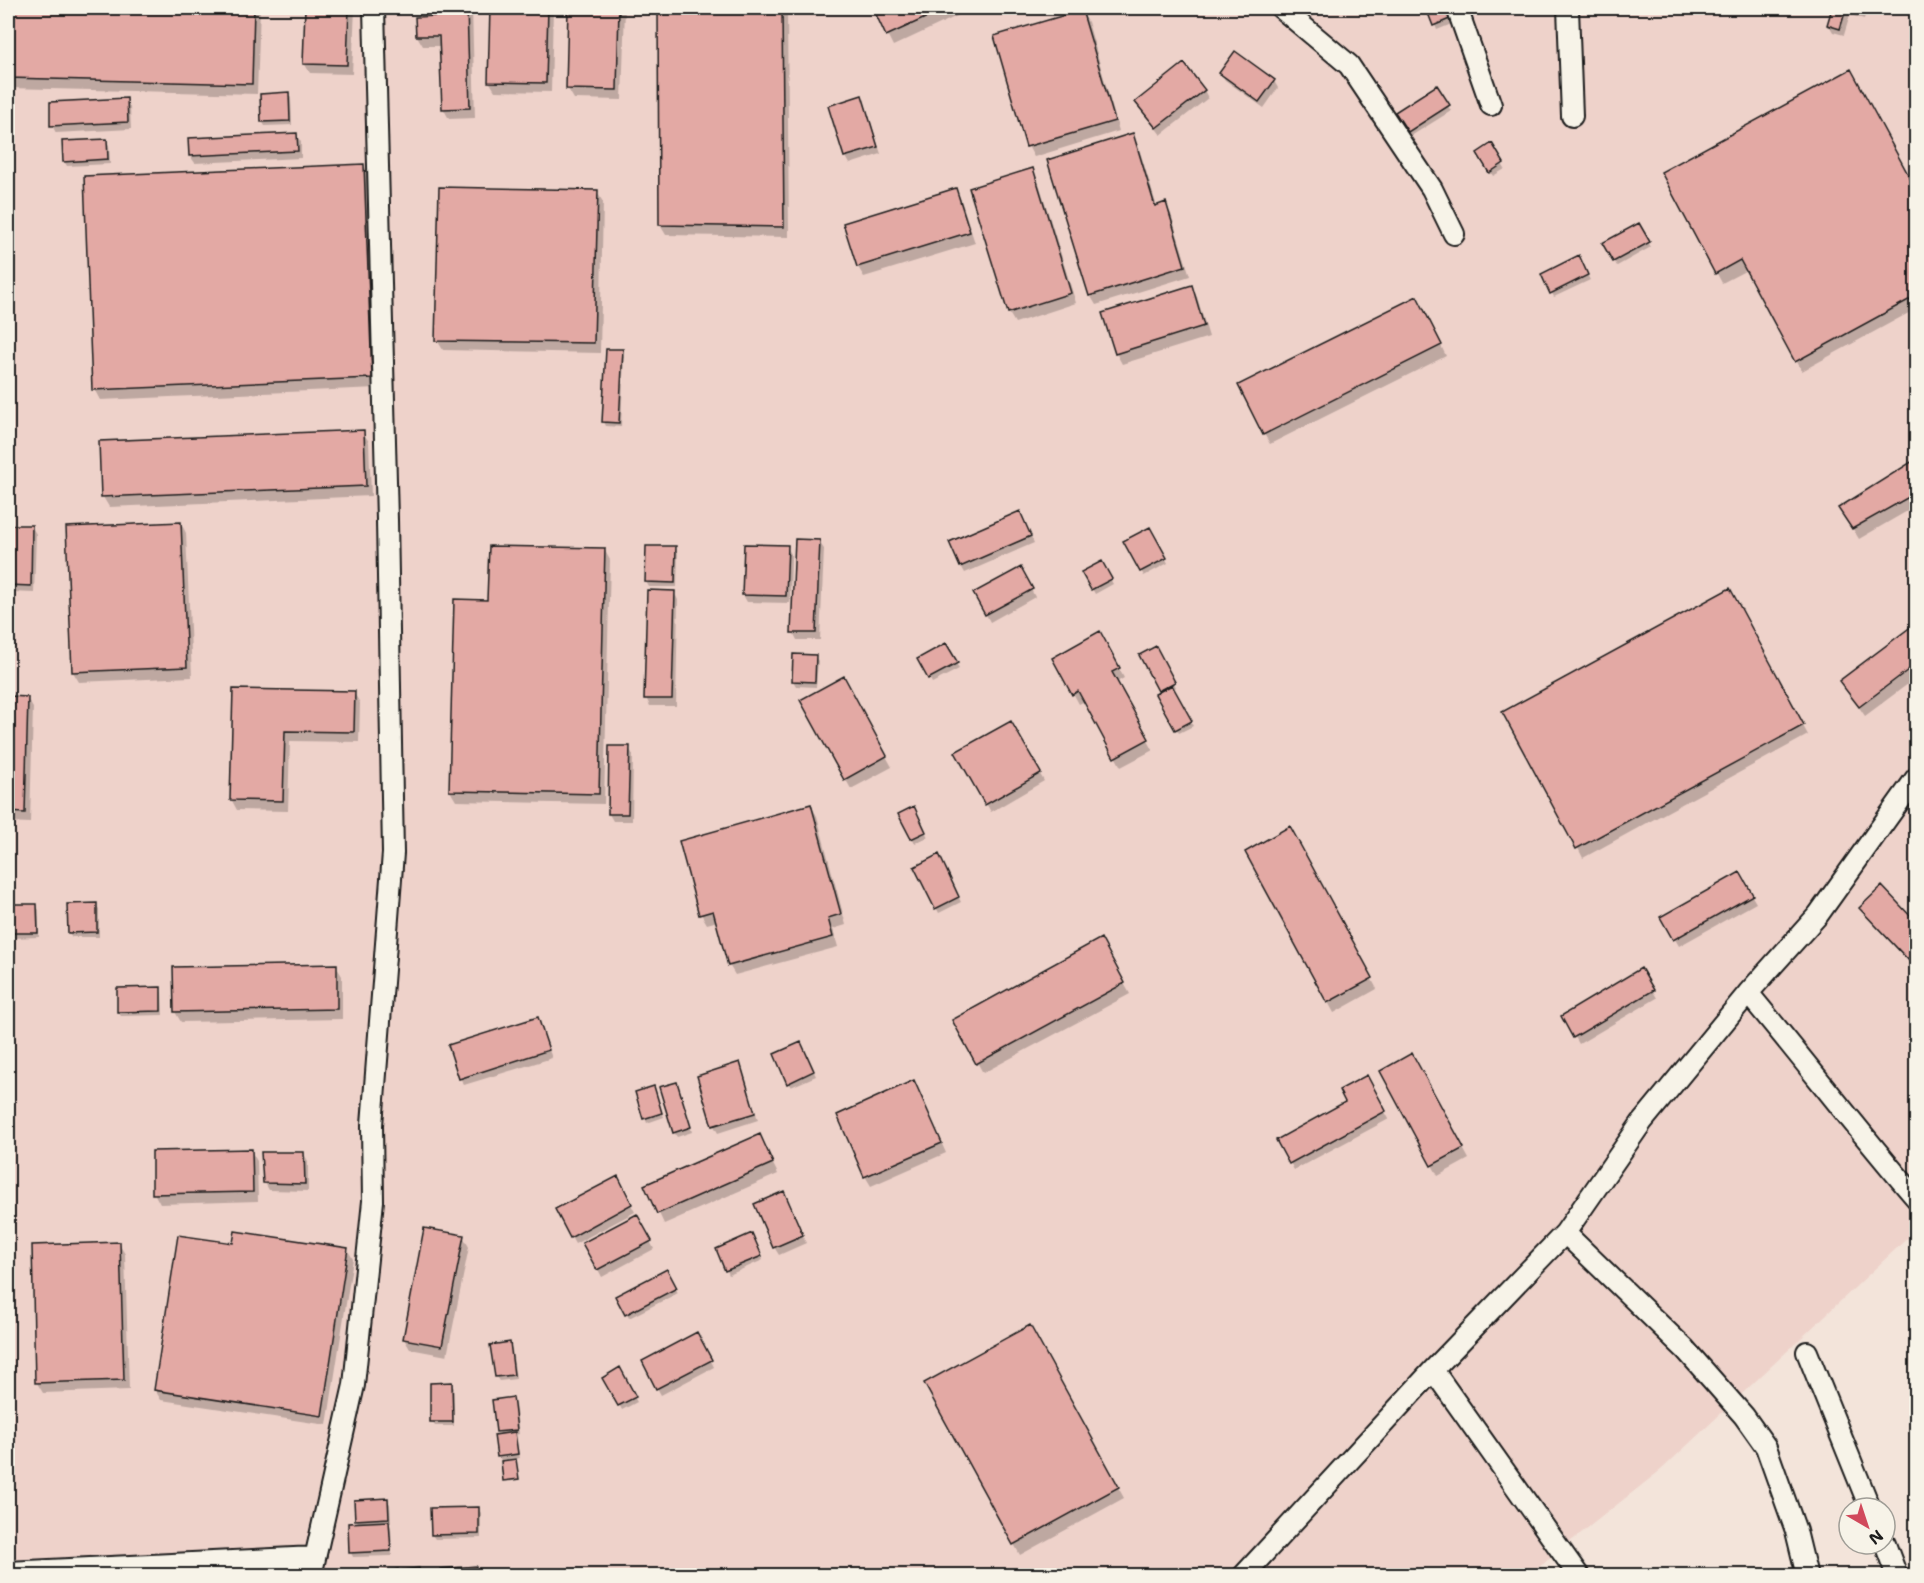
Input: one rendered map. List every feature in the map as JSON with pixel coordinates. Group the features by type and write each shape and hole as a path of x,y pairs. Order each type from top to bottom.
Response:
{"street":[{"path":"8,1572 313,1566 354,1385 373,1201 372,1125 393,853 374,8"},
{"path":"1281,8 1349,65 1432,189 1454,234"},
{"path":"1457,8 1491,105"},
{"path":"1568,8 1572,116"},
{"path":"1243,1575 1564,1233 1642,1122 1748,993 1818,915 1917,778"},
{"path":"1748,993 1820,1079 1862,1136 1917,1198"},
{"path":"1564,1233 1685,1349 1744,1416 1766,1447 1796,1531 1807,1575"},
{"path":"1807,1352 1865,1496"},
{"path":"1433,1370 1579,1575"},
{"path":"1890,1556 1897,1575"}],"shaded area":[{"path":"8,8 1916,8 1916,1230 1662,1469 1528,1575 8,1576"}],"building":[{"path":"8,8 254,8 252,84 8,78"},
{"path":"305,8 349,8 347,65 303,64"},
{"path":"437,8 467,8 470,108 442,109 439,36 416,36 415,17 437,16"},
{"path":"490,8 548,8 546,83 488,82"},
{"path":"568,8 619,8 617,90 566,89"},
{"path":"658,8 782,8 784,227 659,225"},
{"path":"873,8 947,8 886,36"},
{"path":"1426,8 1448,8 1452,18 1433,26"},
{"path":"1832,8 1861,8 1860,12 1846,9 1840,29 1827,25"},
{"path":"1082,10 1115,121 1026,147 994,36"},
{"path":"1235,51 1275,80 1259,102 1219,73"},
{"path":"1184,63 1205,90 1156,128 1135,102"},
{"path":"1851,69 1916,189 1916,296 1795,362 1740,260 1715,274 1661,172"},
{"path":"1437,85 1450,105 1408,132 1395,112"},
{"path":"289,92 290,121 261,122 260,94"},
{"path":"862,95 878,147 844,157 828,106"},
{"path":"127,98 128,122 50,126 50,102"},
{"path":"297,133 298,151 189,156 188,138"},
{"path":"1133,133 1155,206 1166,202 1185,266 1089,296 1047,160"},
{"path":"107,139 108,159 63,162 62,141"},
{"path":"1492,143 1504,163 1489,173 1477,153"},
{"path":"364,164 372,378 92,390 84,176"},
{"path":"1033,168 1071,293 1008,313 969,188"},
{"path":"439,187 598,190 594,343 435,341"},
{"path":"956,188 970,232 857,267 843,223"},
{"path":"1639,223 1650,242 1613,262 1602,243"},
{"path":"1579,255 1588,275 1550,294 1541,274"},
{"path":"1192,285 1204,326 1115,354 1102,313"},
{"path":"1417,296 1442,345 1263,435 1238,385"},
{"path":"606,349 623,349 619,423 602,422"},
{"path":"364,430 366,486 101,497 99,441"},
{"path":"1916,459 1916,493 1852,529 1838,508"},
{"path":"1020,511 1031,536 960,567 949,542"},
{"path":"181,522 187,667 72,672 66,527"},
{"path":"8,525 32,525 31,586 8,585"},
{"path":"1150,527 1167,558 1140,572 1123,541"},
{"path":"795,539 820,540 816,633 791,633"},
{"path":"744,544 788,545 786,596 742,595"},
{"path":"489,546 605,548 599,794 449,791 454,599 487,600"},
{"path":"646,546 676,546 675,583 645,582"},
{"path":"1102,561 1112,579 1091,590 1081,572"},
{"path":"1021,567 1033,589 985,615 973,593"},
{"path":"1730,588 1804,725 1576,849 1502,712"},
{"path":"647,590 675,591 672,699 644,699"},
{"path":"1916,623 1916,664 1859,707 1839,681"},
{"path":"1100,631 1120,668 1112,672 1149,739 1114,758 1078,691 1072,695 1052,658"},
{"path":"946,643 958,663 928,679 917,659"},
{"path":"1156,646 1175,682 1158,691 1139,655"},
{"path":"793,654 816,655 815,682 792,681"},
{"path":"844,676 887,756 844,780 800,700"},
{"path":"1172,685 1192,721 1175,730 1155,694"},
{"path":"233,689 355,691 354,732 285,731 283,801 230,800"},
{"path":"8,696 28,697 25,813 8,812"},
{"path":"1011,721 1041,773 985,805 955,752"},
{"path":"609,746 630,746 628,814 608,814"},
{"path":"811,804 841,914 828,918 833,937 728,966 713,911 699,915 679,841"},
{"path":"914,806 926,832 911,839 898,814"},
{"path":"1290,826 1373,978 1327,1003 1245,852"},
{"path":"939,854 959,897 935,909 914,867"},
{"path":"1740,872 1753,895 1673,940 1660,917"},
{"path":"1882,886 1916,922 1916,968 1859,908"},
{"path":"97,903 97,932 68,933 67,904"},
{"path":"8,904 37,904 38,933 8,933"},
{"path":"1101,938 1125,983 976,1064 952,1020"},
{"path":"337,964 337,1009 174,1012 173,967"},
{"path":"1641,968 1654,990 1573,1038 1561,1016"},
{"path":"161,987 161,1011 117,1012 117,988"},
{"path":"538,1017 549,1050 459,1079 448,1045"},
{"path":"801,1042 814,1071 787,1084 774,1054"},
{"path":"1412,1053 1464,1148 1431,1166 1380,1071"},
{"path":"740,1062 755,1113 712,1126 697,1076"},
{"path":"1367,1075 1386,1111 1289,1164 1276,1140 1345,1102 1339,1090"},
{"path":"914,1080 942,1143 864,1177 837,1115"},
{"path":"677,1082 691,1127 673,1133 659,1087"},
{"path":"654,1086 662,1113 643,1119 635,1092"},
{"path":"760,1134 773,1163 657,1214 644,1185"},
{"path":"252,1149 253,1192 152,1194 152,1151"},
{"path":"261,1152 304,1152 305,1184 263,1183"},
{"path":"618,1176 632,1204 570,1238 555,1209"},
{"path":"784,1191 803,1235 773,1248 754,1204"},
{"path":"637,1214 652,1241 597,1270 582,1243"},
{"path":"424,1228 464,1235 442,1346 403,1339"},
{"path":"235,1231 348,1248 322,1416 154,1390 178,1235 233,1243"},
{"path":"752,1233 762,1256 725,1271 716,1249"},
{"path":"120,1242 124,1380 35,1383 32,1245"},
{"path":"667,1269 677,1288 625,1315 615,1296"},
{"path":"1030,1325 1119,1487 1013,1545 924,1383"},
{"path":"697,1332 712,1360 656,1389 642,1361"},
{"path":"510,1342 514,1375 495,1377 490,1345"},
{"path":"620,1367 636,1397 618,1406 602,1378"},
{"path":"452,1382 453,1422 430,1422 430,1383"},
{"path":"513,1397 517,1430 496,1432 492,1400"},
{"path":"515,1432 518,1454 497,1457 494,1435"},
{"path":"516,1459 519,1479 503,1481 501,1461"},
{"path":"388,1498 389,1518 355,1520 354,1500"},
{"path":"479,1507 479,1534 431,1535 430,1508"},
{"path":"389,1521 391,1551 349,1553 348,1523"},
{"path":"476,1566 476,1576 441,1576 440,1569"},
{"path":"419,1568 420,1576 404,1576 403,1570"},
{"path":"363,1569 364,1576 332,1576 331,1573"},
{"path":"398,1569 399,1576 379,1576 378,1572"}]}
